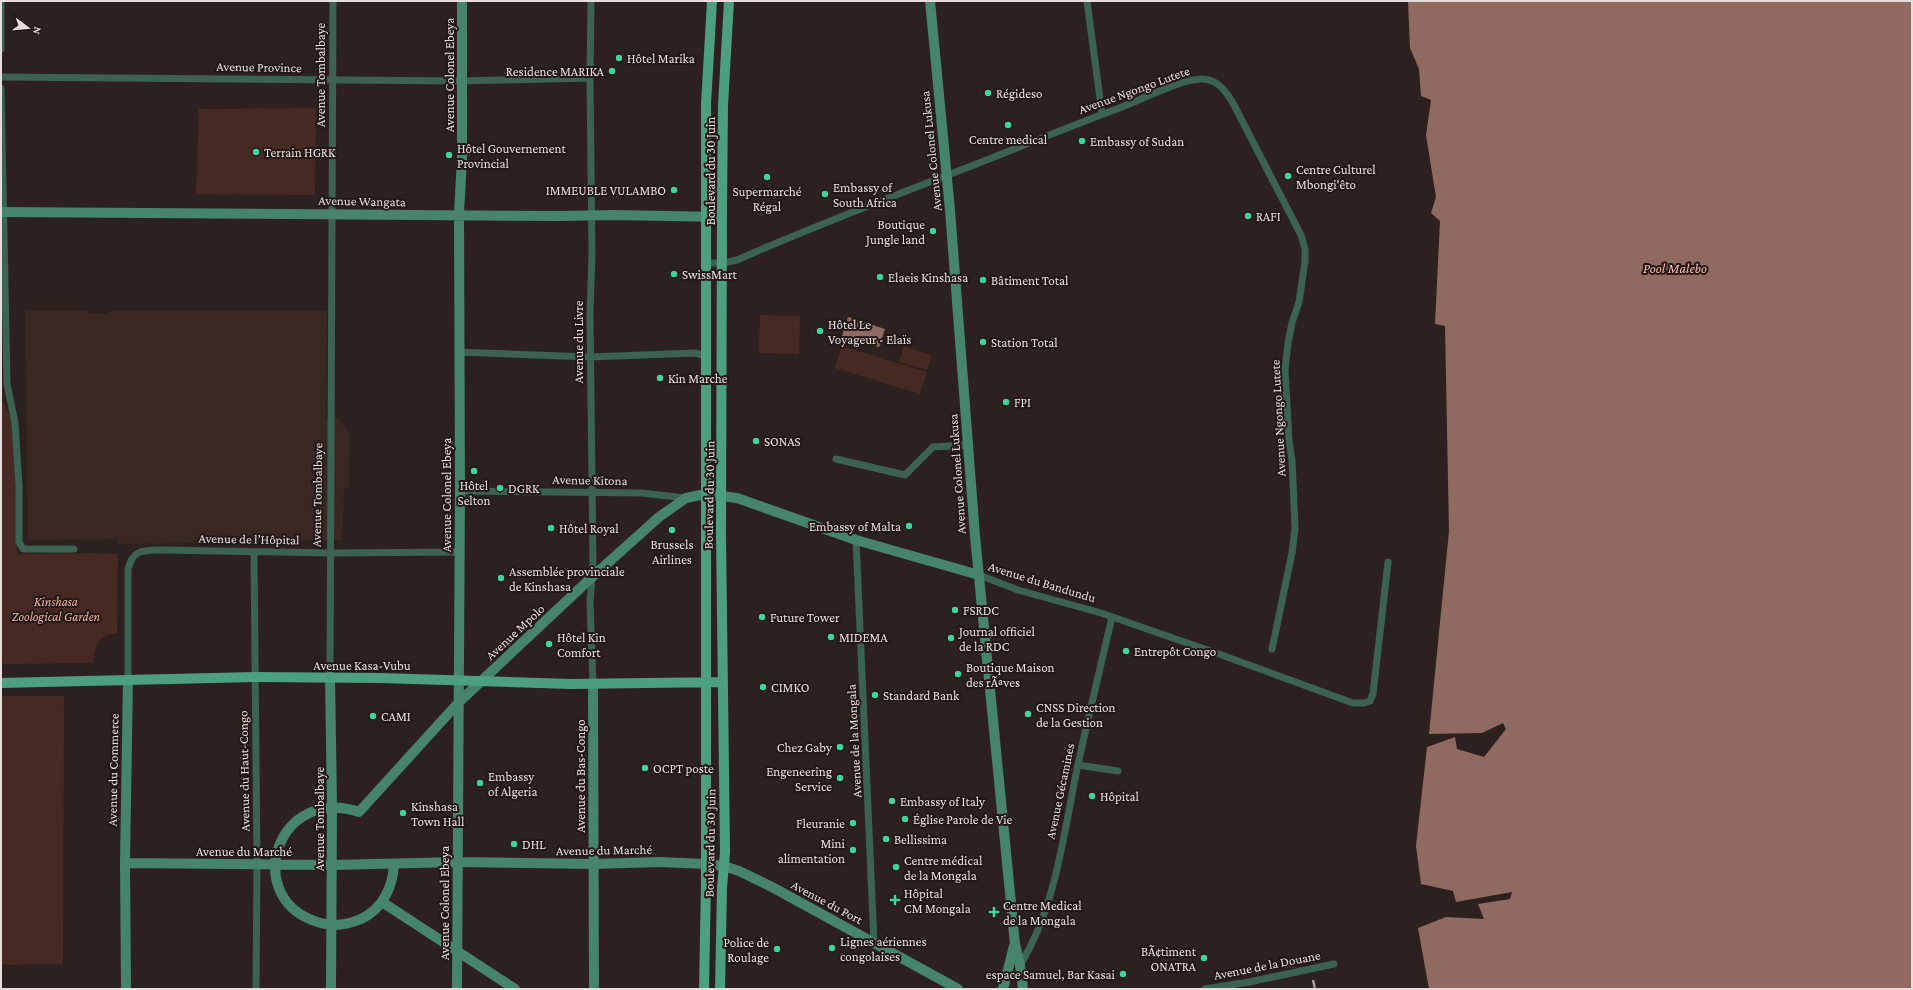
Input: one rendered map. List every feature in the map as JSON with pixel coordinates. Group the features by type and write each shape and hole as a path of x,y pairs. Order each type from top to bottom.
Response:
{"main road":[{"name":"Boulevard du 30 Juin","path":"704,989 706,864 706,104 712,1"},
{"name":"Boulevard du 30 Juin","path":"720,989 722,888 724,866 721,495 723,105 729,1"},
{"name":"Avenue Kasa-Vubu","path":"1,684 255,677 330,677 593,684 723,682"}],"street":[{"path":"1,1 1,49"},
{"name":"Avenue Tombalbaye","path":"331,989 332,806 330,553 333,1"},
{"name":"Avenue Colonel Ebeya","path":"457,989 460,491 458,352 459,214 462,158 462,1"},
{"name":"Avenue du Livre","path":"591,1 590,78 592,215 590,357 593,564 590,602 593,684"},
{"name":"Avenue Colonel Lukusa","path":"930,1 946,174 979,575 1015,944 1020,965 1023,989"},
{"path":"1087,1 1102,114"},
{"name":"Avenue Province","path":"1,77 461,81 590,78"},
{"name":"Avenue Ngongo Lutete","path":"706,263 722,263 737,260 946,174 1190,80 1203,78 1212,80 1227,92 1235,106 1303,241 1305,261 1303,282 1299,302 1290,330 1285,370 1289,441 1292,460 1295,528 1292,553 1272,650"},
{"path":"1,88 2,212 7,384 16,430 19,486 19,542 23,549 74,549"},
{"name":"Avenue Wangata","path":"2,212 113,214 332,213 393,215 459,214 722,217"},
{"path":"458,352 590,357 695,353 706,356"},
{"path":"836,459 905,475 933,447 968,445"},
{"name":"Avenue Kitona","path":"460,491 593,492 648,494 686,498"},
{"name":"Avenue Mpolo","path":"332,806 346,807 359,812 459,702 660,517 686,498 705,494 721,495"},
{"name":"Avenue du Bandundu","path":"721,495 737,498 856,540 979,575 1018,590 1112,617 1219,654 1352,703 1364,703 1370,700 1373,694 1388,562"},
{"name":"Avenue de la Mongala","path":"856,540 874,942"},
{"name":"Avenue de l’Hôpital","path":"135,554 150,550 330,553 459,552"},
{"name":"Avenue du Haut-Congo","path":"254,552 257,864 256,989"},
{"name":"Avenue du Commerce","path":"126,989 125,863 128,680 127,579 129,563 135,554"},
{"name":"Avenue Gécamines","path":"1020,965 1034,940 1053,882 1112,617"},
{"name":"Avenue du Bas-Congo","path":"593,684 594,989"},
{"path":"1078,765 1118,771"},
{"path":"332,806 311,811 292,824 280,842 275,864 276,877 280,890 291,906 306,918 318,923 342,925 359,920 374,910 382,902 391,884 394,864"},
{"name":"Avenue du Marché","path":"125,863 332,865 457,862 593,864 659,862 724,866"},
{"name":"Avenue du Port","path":"724,866 759,880 958,989"},
{"path":"382,902 515,989"},
{"name":"Avenue Colonel Lukusa","path":"1002,989 1015,944"},
{"name":"Avenue de la Douane","path":"1205,989 1334,964"}],"shaded area":[{"path":"25,310 88,310 89,314 108,314 108,311 327,311 326,419 338,418 350,433 349,488 344,488 342,540 118,544 118,539 28,540"}],"green space":[{"name":"Terrain HGRK","path":"316,108 315,195 196,194 199,109"},
{"path":"760,315 800,316 799,354 759,353"},
{"path":"842,346 927,372 920,394 835,368"},
{"path":"904,346 932,355 927,370 899,362"},
{"name":"Kinshasa Zoological Garden","path":"1,398 14,423 17,554 118,554 117,634 105,636 101,639 95,651 93,663 1,664"},
{"path":"1,696 64,696 63,964 1,965"}],"water":[{"name":"Pool Malebo","path":"1408,1 1912,1 1912,989 1429,989 1418,928 1446,917 1484,919 1478,904 1510,899 1512,892 1456,902 1453,891 1421,884 1416,846 1427,747 1455,737 1457,749 1484,757 1506,729 1503,723 1482,733 1429,734 1449,531 1445,326 1435,324 1440,221 1431,213 1436,197 1426,135 1431,100 1421,96 1419,69 1410,48"},
{"path":"848,317 885,329 879,347 842,336"}],"railway":[{"path":"1313,980 1315,989"}],"place":[{"name":"Hôtel Marika","path":"619,58"},
{"name":"Residence MARIKA","path":"612,71"},
{"name":"Régideso","path":"988,93"},
{"name":"Centre medical","path":"1008,125"},
{"name":"Embassy of Sudan","path":"1082,141"},
{"name":"Terrain HGRK","path":"256,152"},
{"name":"Hôtel Gouvernement Provincial","path":"449,155"},
{"name":"Centre Culturel Mbongi'êto","path":"1288,176"},
{"name":"Supermarché Régal","path":"767,177"},
{"name":"IMMEUBLE VULAMBO","path":"674,190"},
{"name":"Embassy of South Africa","path":"825,194"},
{"name":"RAFI","path":"1248,216"},
{"name":"Boutique Jungle land","path":"933,231"},
{"name":"SwissMart","path":"674,274"},
{"name":"Elaeis Kinshasa","path":"880,277"},
{"name":"Bâtiment Total","path":"983,280"},
{"name":"Hôtel Le Voyageur - Elaïs","path":"820,331"},
{"name":"Station Total","path":"983,342"},
{"name":"Kin Marche","path":"660,378"},
{"name":"FPI","path":"1006,402"},
{"name":"SONAS","path":"756,441"},
{"name":"Hôtel Selton","path":"474,471"},
{"name":"DGRK","path":"500,488"},
{"name":"Embassy of Malta","path":"909,526"},
{"name":"Hôtel Royal","path":"551,528"},
{"name":"Brussels Airlines","path":"672,530"},
{"name":"Assemblée provinciale de Kinshasa","path":"501,578"},
{"name":"FSRDC","path":"955,610"},
{"name":"Future Tower","path":"762,617"},
{"name":"MIDEMA","path":"831,637"},
{"name":"Journal officiel de la RDC","path":"951,638"},
{"name":"Hôtel Kin Comfort","path":"549,644"},
{"name":"Entrepôt Congo","path":"1126,651"},
{"name":"Boutique Maison des rÃªves","path":"958,674"},
{"name":"CIMKO","path":"763,687"},
{"name":"Standard Bank","path":"875,695"},
{"name":"CNSS Direction de la Gestion","path":"1028,714"},
{"name":"CAMI","path":"373,716"},
{"name":"Chez Gaby","path":"840,747"},
{"name":"OCPT poste","path":"645,768"},
{"name":"Engeneering Service","path":"840,778"},
{"name":"Embassy of Algeria","path":"480,783"},
{"name":"Hôpital","path":"1092,796"},
{"name":"Embassy of Italy","path":"892,801"},
{"name":"Kinshasa Town Hall","path":"403,813"},
{"name":"Église Parole de Vie","path":"905,819"},
{"name":"Fleuranie","path":"853,823"},
{"name":"Bellissima","path":"886,839"},
{"name":"DHL","path":"514,844"},
{"name":"Mini alimentation","path":"853,850"},
{"name":"Centre médical de la Mongala","path":"896,867"},
{"name":"Hôpital CM Mongala","path":"895,900"},
{"name":"Centre Medical de la Mongala","path":"994,912"},
{"name":"Lignes aériennes congolaises","path":"832,948"},
{"name":"Police de Roulage","path":"777,949"},
{"name":"BÃ¢timent ONATRA","path":"1204,958"},
{"name":"espace Samuel, Bar Kasai","path":"1123,974"}]}
